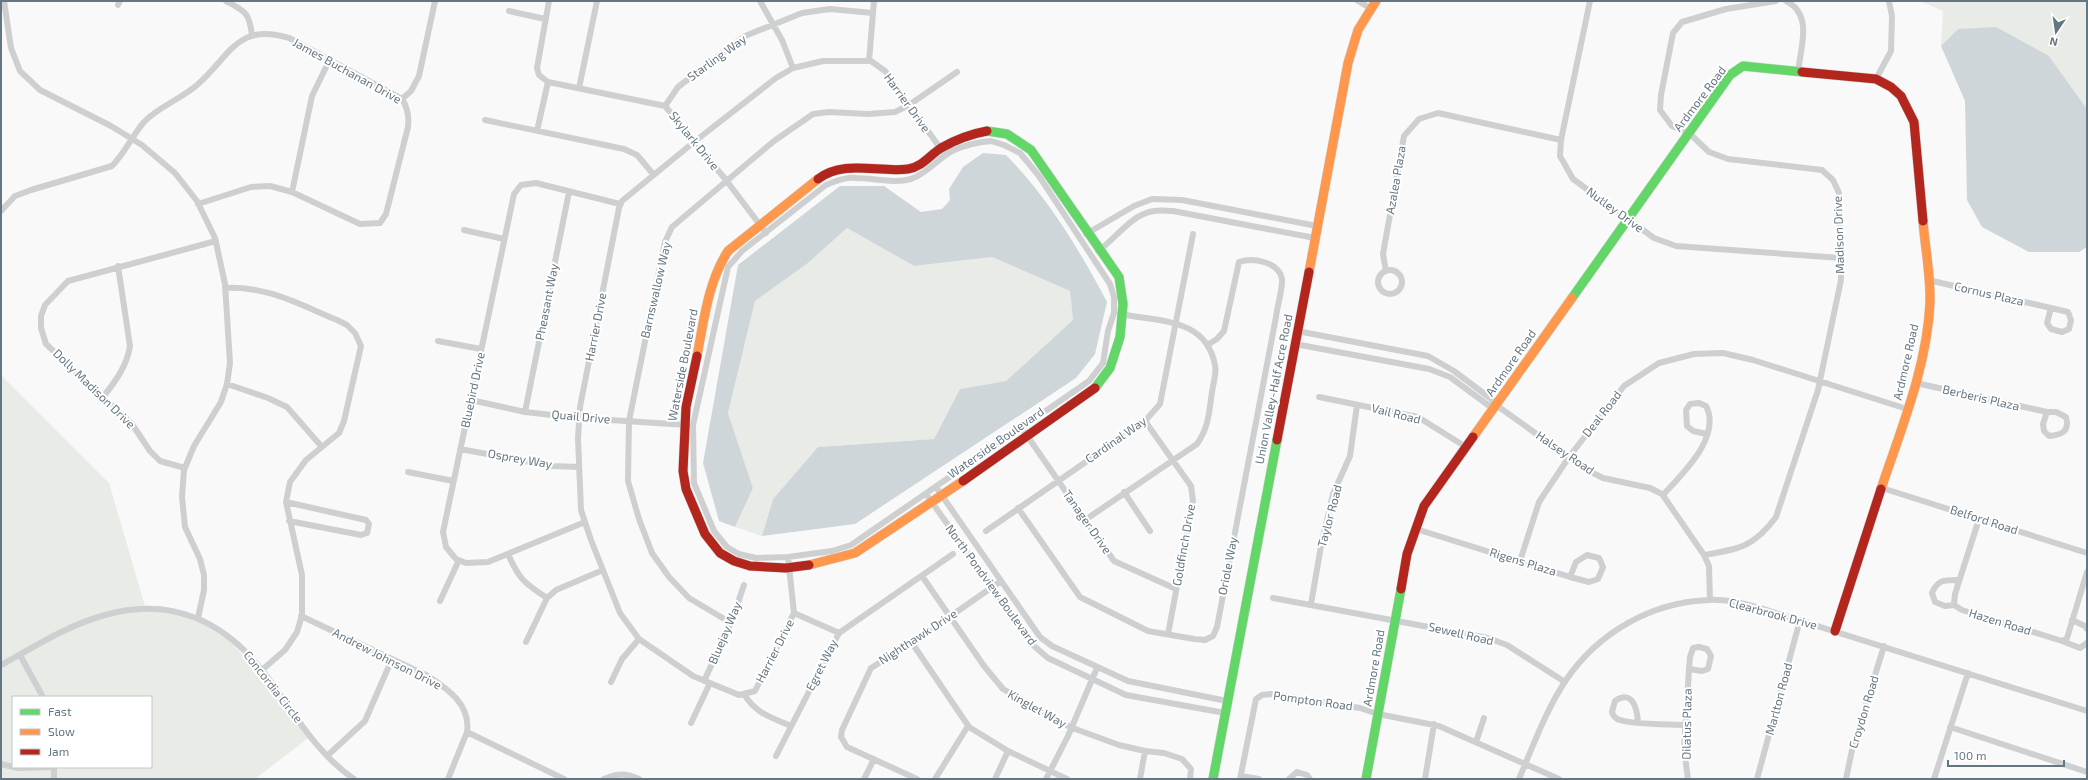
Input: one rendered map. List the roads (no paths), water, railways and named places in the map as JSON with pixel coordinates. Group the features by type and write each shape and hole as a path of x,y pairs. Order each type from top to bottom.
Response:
{"street":[{"path":"226,1 242,9 250,18 252,35"},
{"path":"402,99 411,91 419,76 435,1"},
{"path":"537,131 548,82 539,75 537,68 549,1"},
{"path":"579,88 597,1"},
{"path":"760,1 782,40 793,68"},
{"path":"620,204 694,142 776,78 793,68 823,61 869,61 874,1"},
{"path":"1358,1 1373,4"},
{"name":"Nutley Drive","path":"1590,1 1561,140 1560,156 1573,180 1654,238 1676,246 1841,258"},
{"name":"Madison Drive","path":"1704,555 1736,550 1764,534 1776,517 1820,382 1841,280 1839,193 1833,180 1822,170 1808,167 1728,158 1709,152 1689,133 1672,126 1660,110 1661,95 1673,33 1682,22 1726,9 1776,1"},
{"path":"1786,1 1792,4 1802,15 1804,24 1798,71"},
{"path":"1876,79 1891,51 1892,16 1889,1"},
{"path":"3,2 11,48 20,71 40,90 134,139 175,173 198,204 216,241 225,288 230,363 227,384 221,402 194,446 185,468 182,497 185,527 200,558 204,575 204,590 198,618"},
{"name":"Union Valley-Half Acre Road","path":"1213,779 1348,63 1357,30 1373,4"},
{"name":"Starling Way","path":"665,106 678,87 745,36 802,13 830,9 873,12"},
{"path":"509,11 545,19"},
{"name":"James Buchanan Drive","path":"1,211 16,196 31,190 112,166 134,139 144,122 197,85 227,52 241,40 252,35 272,33 283,36 402,99 408,117 408,127 386,214 380,223 360,224 292,192 270,186 250,187 198,204"},
{"path":"292,192 312,96 330,60"},
{"name":"Harrier Drive","path":"869,61 885,72 943,153"},
{"name":"Ardmore Road","path":"1366,779 1407,554 1424,506 1730,75 1743,66 1876,79 1891,86 1906,102 1914,122 1930,302 1927,335 1916,383 1835,631"},
{"name":"Barnswallow Way","path":"731,623 689,598 669,577 652,554 639,519 628,481 629,421 665,242 672,227 726,180 774,141 813,114 830,112 868,114 895,112 909,105 956,72"},
{"name":"Skylark Drive","path":"548,82 665,106 726,180 766,234"},
{"name":"Azalea Plaza","path":"1386,271 1383,254 1404,136 1419,119 1438,113 1561,140"},
{"path":"485,120 624,149 637,155 654,175"},
{"name":"Waterside Boulevard","path":"943,153 909,169 841,168 826,174 759,225 728,251 719,265 711,289 683,425 683,474 688,494 709,541 719,553 733,562 746,567 761,569 789,567 839,559 855,553 942,496 1084,397 1098,386 1107,375 1113,362 1123,294 1119,277 1031,150 1007,134 987,131 965,135 943,153 927,172 910,179 890,181 855,177 840,179 826,185 766,234 742,251 728,267 693,426 694,483 714,531 728,547 739,554 756,558 788,557 832,551 851,545 1089,381 1103,363 1108,331 1119,314 1110,284 1039,176 1020,153 1004,145 991,141 976,143 952,152 943,153"},
{"name":"Bluebird Drive","path":"459,560 446,547 443,532 514,194 521,185 536,183 620,204"},
{"name":"Pheasant Way","path":"525,412 569,192"},
{"path":"1080,238 1134,206 1152,200 1182,200 1317,226"},
{"name":"Harrier Drive","path":"620,204 579,418 581,510 620,612 639,639 676,666 707,682 739,695 755,691 794,613"},
{"path":"1092,255 1101,249 1122,229 1141,216 1154,211 1173,211 1315,238"},
{"path":"464,230 504,239"},
{"name":"Cardinal Way","path":"986,530 1145,421 1160,404 1193,234"},
{"name":"Dolly Madison Drive","path":"185,468 160,461 150,451 132,424 46,344 41,328 41,316 45,305 68,281 118,266 216,241"},
{"name":"Oriole Way","path":"1018,508 1080,597 1148,631 1205,640 1213,636 1217,627 1282,279 1278,271 1270,265 1258,261 1244,260 1239,262 1224,331 1217,339 1207,345"},
{"path":"103,396 113,384 128,359 130,346 118,266"},
{"name":"Cornus Plaza","path":"1928,280 2051,308"},
{"path":"225,288 245,287 268,292 337,320 347,325 356,334 362,346 344,420 339,433 306,460 290,482 286,502 302,574 301,616 296,632 285,650 262,670"},
{"path":"2051,308 2068,312 2071,320 2069,329 2062,332 2050,330 2047,324 2051,308"},
{"path":"1085,520 1124,492 1197,444 1206,432 1216,365 1207,345 1194,330 1176,324 1119,314"},
{"name":"Halsey Road","path":"1297,331 1428,356 1466,380 1494,401 1496,405 1586,470 1603,478 1650,488 1663,495"},
{"path":"438,341 481,349"},
{"path":"1355,354 1359,348 1356,342"},
{"name":"Halsey Road","path":"1295,344 1355,354 1428,369 1450,377 1488,405 1496,405"},
{"name":"Deal Road","path":"1520,561 1539,502 1569,457 1624,386 1659,363 1694,354 1723,353 1752,360 1907,410"},
{"name":"Berberis Plaza","path":"1916,383 2047,412"},
{"path":"227,384 268,398 287,407 322,447"},
{"name":"Vail Road","path":"1319,397 1418,417 1466,447"},
{"name":"Quail Drive","path":"471,400 525,412 579,418 693,426"},
{"path":"1707,434 1693,431 1687,426 1686,410 1690,404 1699,403 1706,406 1711,414 1707,434 1697,458 1663,495 1704,555 1709,566 1710,600"},
{"name":"Taylor Road","path":"1311,604 1333,494 1350,456 1357,405"},
{"path":"2047,412 2056,412 2066,418 2068,424 2065,432 2059,436 2049,436 2044,431 2043,424 2047,412"},
{"name":"Goldfinch Drive","path":"1145,421 1191,486 1193,501 1168,634"},
{"name":"Tanager Drive","path":"1021,427 1114,561 1176,589"},
{"name":"Osprey Way","path":"460,449 552,466 579,467"},
{"path":"408,472 453,482"},
{"name":"North Pondview Boulevard","path":"936,487 1040,637 1052,646 1128,681 1227,701"},
{"name":"Belford Road","path":"1882,488 2087,553"},
{"path":"1124,492 1150,531"},
{"name":"North Pondview Boulevard","path":"926,494 1034,646 1048,658 1126,695 1225,714"},
{"path":"286,502 366,520 369,524 367,533 361,535 290,521"},
{"name":"Hazen Road","path":"1978,519 1955,594 1954,605 1962,610 2080,648 2087,643"},
{"path":"440,600 459,560 466,563 488,562 585,522"},
{"name":"Rigens Plaza","path":"1416,529 1570,577"},
{"path":"508,554 516,572 525,583 547,598"},
{"name":"Egret Way","path":"776,756 838,633 953,554"},
{"path":"1586,555 1599,558 1603,567 1598,578 1589,582 1570,577 1576,562 1586,555"},
{"path":"788,557 794,613 838,633"},
{"path":"526,642 547,598 556,590 603,570"},
{"path":"2062,641 2067,638 2087,572"},
{"name":"Kinglet Way","path":"922,576 1003,689 1070,727 1145,751 1164,753 1182,759 1191,769 1190,779"},
{"path":"1954,605 1945,606 1935,602 1932,593 1935,585 1942,580 1959,580"},
{"name":"Nighthawk Drive","path":"917,779 847,747 841,737 842,730 871,668 912,643 1001,581"},
{"name":"Bluejay Way","path":"691,723 731,623 744,585"},
{"name":"Sewell Road","path":"1273,598 1395,619 1488,638 1507,645 1565,682"},
{"name":"Clearbrook Drive","path":"1519,779 1565,682 1585,656 1607,636 1633,620 1675,604 1710,600 1745,604 1884,646 2087,712"},
{"name":"Concordia Circle","path":"1,665 90,619 116,612 147,608 175,612 198,618 220,630 243,648 262,670 336,767 354,779"},
{"name":"Andrew Johnson Drive","path":"301,616 428,676 447,688 461,703 468,726 448,779"},
{"name":"Marlton Road","path":"1757,779 1800,620"},
{"path":"2072,620 2085,626 2087,629"},
{"path":"611,682 622,659 639,639"},
{"path":"912,643 968,726 1008,751 1067,779"},
{"name":"Croydon Road","path":"1846,779 1852,750 1884,646"},
{"path":"1693,648 1707,649 1711,656 1708,669 1702,671 1689,669 1690,657 1693,648"},
{"path":"20,655 42,696"},
{"path":"327,756 365,721 392,659"},
{"path":"1046,779 1097,668"},
{"name":"Dilatus Plaza","path":"1688,779 1684,749 1689,669"},
{"path":"1934,779 1968,673"},
{"path":"1179,705 1182,692"},
{"path":"744,694 751,706 791,726"},
{"name":"Pompton Road","path":"1241,777 1256,699 1262,694 1271,694 1353,707 1378,714 1434,724 1559,779"},
{"path":"1638,722 1636,706 1632,701 1622,698 1615,701 1612,709 1614,717 1619,720 1638,722 1686,725"},
{"path":"1476,742 1484,718"},
{"path":"1425,779 1434,724"},
{"path":"935,779 968,726"},
{"path":"1950,727 2087,772"},
{"path":"466,732 564,779"},
{"path":"995,779 1008,751"},
{"path":"1140,779 1145,751"},
{"path":"864,779 874,760"},
{"path":"1,764 12,767"},
{"path":"54,768 54,779"},
{"path":"1289,779 1293,774 1302,772 1310,779"},
{"path":"604,779 614,774 629,774 639,779"},
{"path":"1241,777 1259,779"}]}
